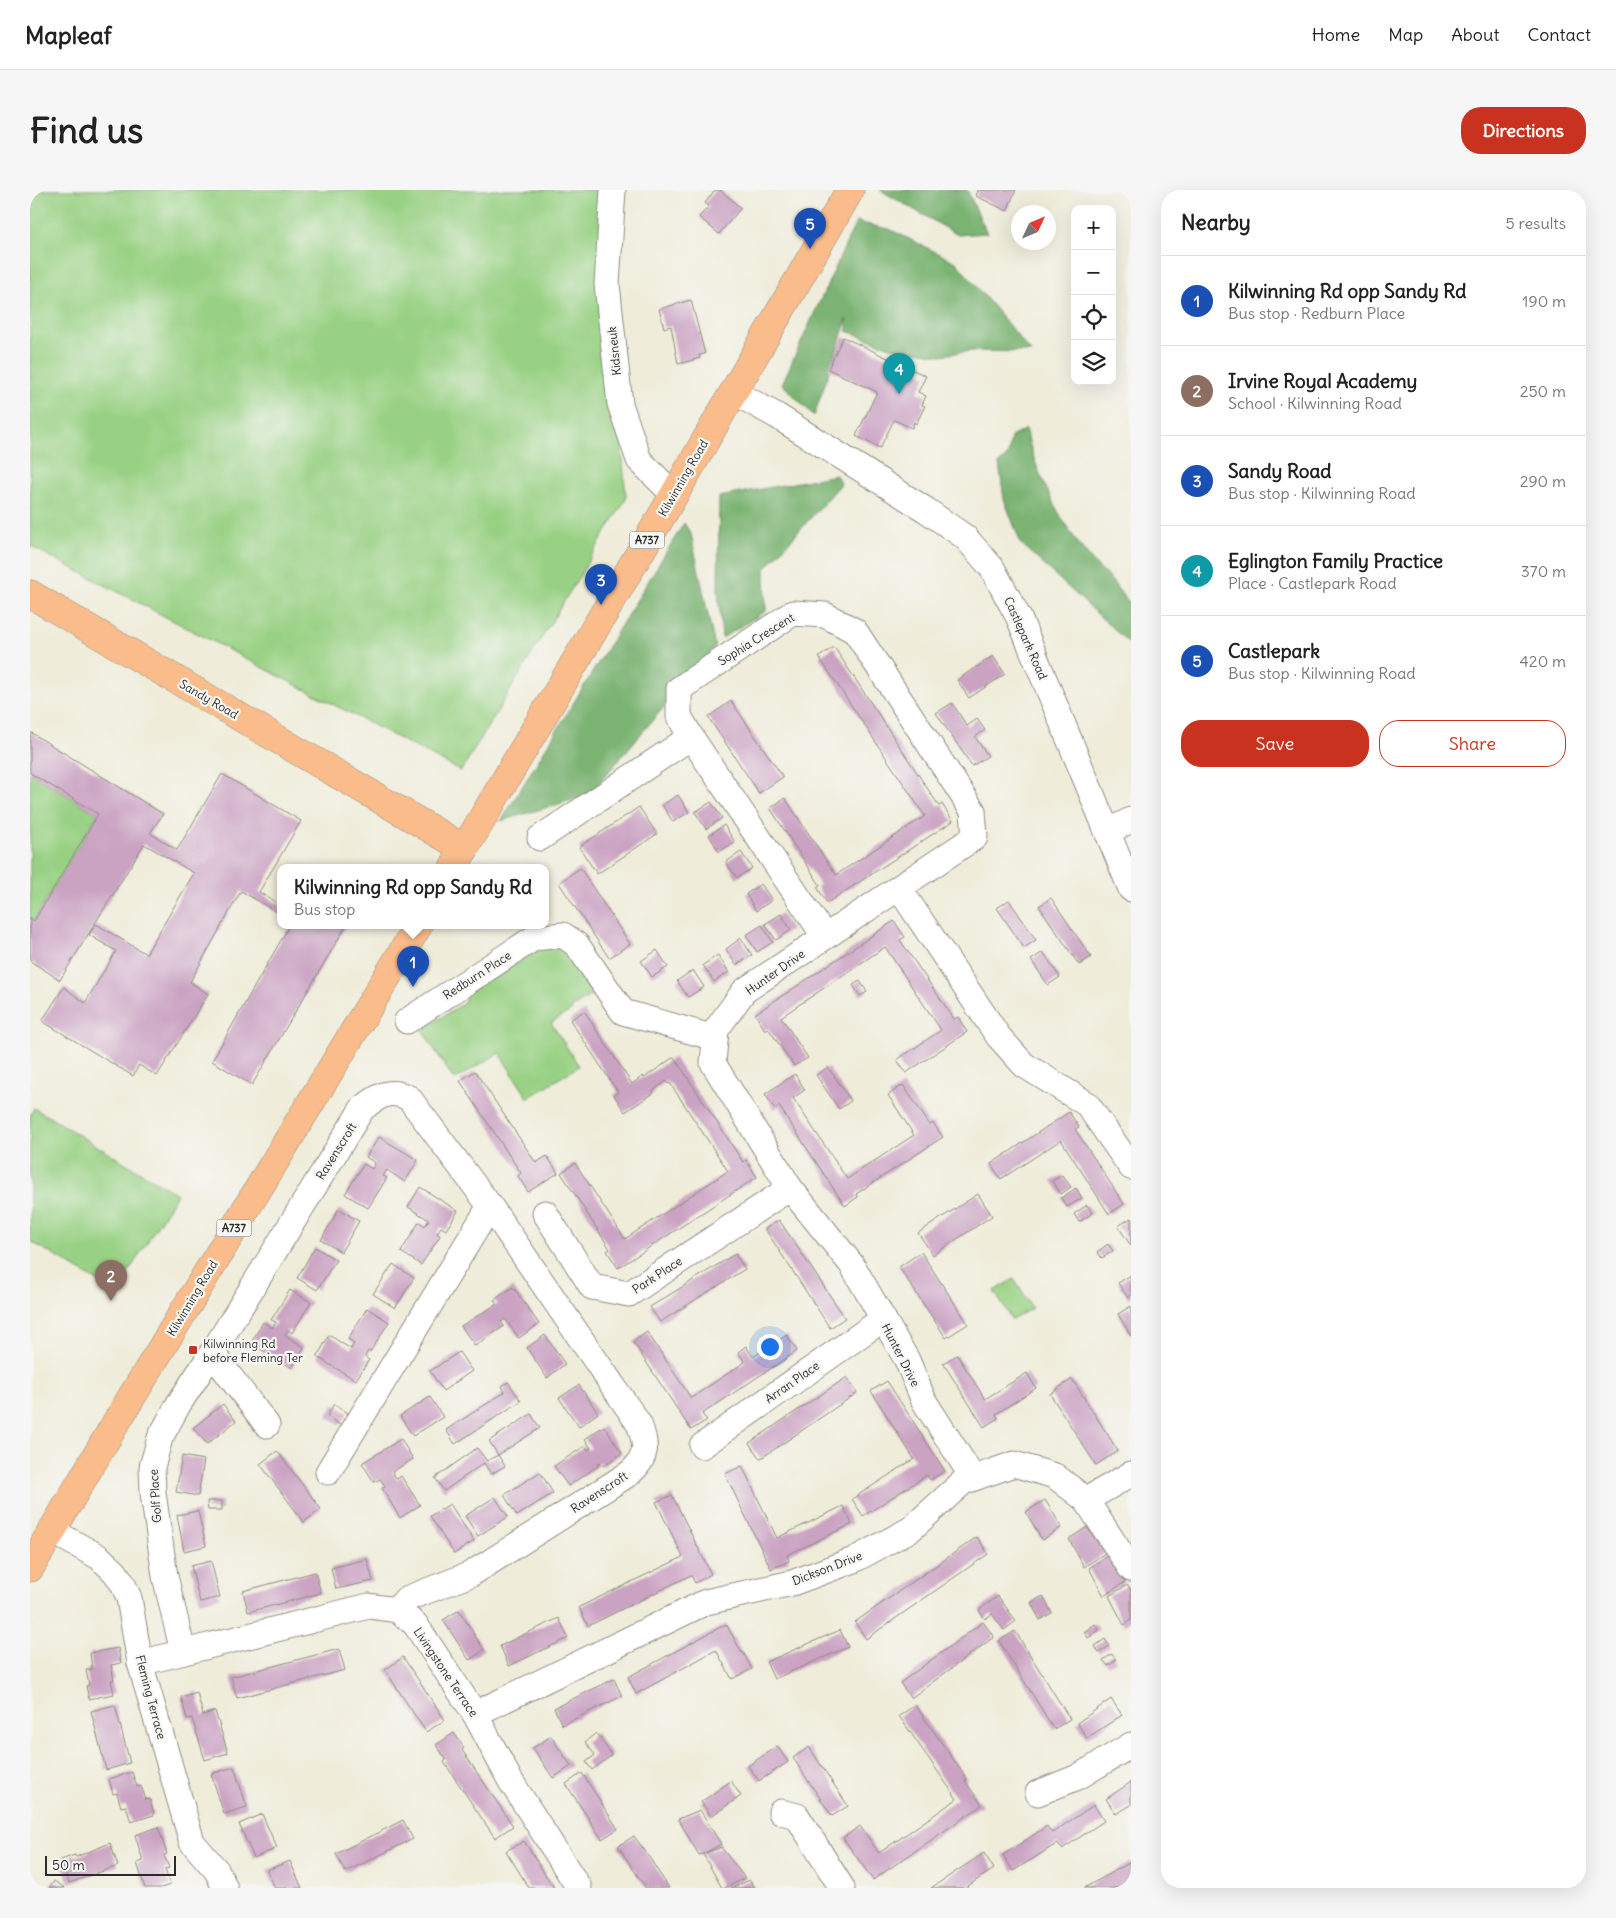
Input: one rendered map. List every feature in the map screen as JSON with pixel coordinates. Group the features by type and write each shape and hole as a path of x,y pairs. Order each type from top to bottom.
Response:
{"main road":[{"name":"Kilwinning Road","path":"459,859 674,495 850,190"},
{"name":"Sandy Road","path":"30,594 459,859"},
{"name":"Kilwinning Road","path":"30,1568 114,1426 416,929"}],"street":[{"name":"Kidsneuk","path":"613,190 607,284 620,404 639,460 674,495"},
{"name":"Castlepark Road","path":"734,392 777,416 926,510 965,538 992,568 1019,618 1131,889"},
{"name":"Sophia Crescent","path":"825,937 691,737 679,716 679,689 793,613 825,615 855,631 973,811 975,837 899,888"},
{"path":"540,838 691,737"},
{"path":"1107,832 1131,820"},
{"path":"899,888 998,1036 1024,1064 1087,1104 1131,1167"},
{"name":"Hunter Drive","path":"899,888 744,991 716,1030 713,1063 790,1188 852,1266 907,1360 924,1401 973,1478"},
{"name":"Redburn Place","path":"407,1021 534,938 563,935 577,945 623,1012 715,1038"},
{"name":"Ravenscroft","path":"212,1353 362,1109 374,1099 386,1094 399,1092 409,1098 490,1206 640,1424 644,1437 643,1456 630,1473 471,1574 406,1599 397,1610"},
{"name":"Park Place","path":"545,1213 592,1287 629,1294 790,1188"},
{"path":"328,1472 490,1206"},
{"name":"Arran Place","path":"702,1446 883,1319"},
{"path":"212,1353 267,1425"},
{"name":"Golf Place","path":"183,1652 165,1576 153,1494 152,1467 160,1438 178,1405 212,1353"},
{"name":"Dickson Drive","path":"475,1714 706,1602 792,1583 854,1560 910,1529 963,1482 1014,1464 1056,1476 1086,1500 1131,1568"},
{"path":"1086,1500 1131,1474"},
{"name":"Fleming Terrace","path":"52,1531 99,1557 119,1578 129,1598 140,1663 192,1842 217,1871 225,1888"},
{"path":"140,1663 370,1606 397,1610"},
{"name":"Livingstone Terrace","path":"397,1610 415,1624 475,1714 510,1780 579,1888"},
{"path":"1038,1793 1078,1777 1131,1744"},
{"path":"781,1812 797,1816 842,1888"}],"green space":[{"path":"30,190 601,190 626,499 461,771 30,546"},
{"path":"880,190 967,190 987,233 958,235"},
{"path":"856,222 889,229 956,262 1031,352 972,351 940,355 890,347 847,331 847,319 814,416 782,384"},
{"path":"1026,429 1036,463 1059,514 1092,561 1131,603 1131,645 1021,544 1004,499 999,464 1008,455 1011,437"},
{"path":"836,475 841,484 765,569 766,611 722,638 718,591 719,497"},
{"path":"684,523 691,534 715,647 589,795 501,821"},
{"path":"30,773 98,814 34,921 30,918"},
{"path":"549,942 564,949 595,993 551,1023 579,1066 528,1098 499,1053 454,1080 422,1030 464,1003 467,993"},
{"path":"34,1108 177,1194 116,1292 30,1241 30,1115"},
{"path":"1014,1279 1032,1308 1012,1320 994,1291"}],"building":[{"path":"715,190 720,190 741,208 719,234 699,217 709,206 705,203"},
{"path":"978,190 1016,190 1007,211 976,196"},
{"path":"691,300 705,354 699,355 700,358 678,364 671,326 664,328 659,309"},
{"path":"843,337 926,376 918,392 926,396 922,405 925,406 916,424 914,422 912,428 894,420 880,448 856,436 877,392 828,369"},
{"path":"834,647 939,806 942,804 953,821 827,903 817,887 820,885 770,808 785,798 836,875 925,816 819,657"},
{"path":"993,656 1005,674 969,698 957,680"},
{"path":"731,701 783,777 759,793 708,717"},
{"path":"952,703 967,726 977,719 985,730 975,737 988,756 972,766 936,713"},
{"path":"30,732 163,814 150,833 177,850 222,774 301,821 259,892 277,903 277,912 241,891 190,982 208,994 157,1076 139,1065 133,1076 42,1021 64,987 85,1003 116,951 89,935 96,924 146,954 194,873 144,844 60,980 30,961 30,918 34,921 98,814 30,773"},
{"path":"678,795 689,812 673,822 662,805"},
{"path":"711,802 722,818 706,829 695,812"},
{"path":"639,807 657,834 597,874 579,847"},
{"path":"724,825 735,842 719,852 709,835"},
{"path":"741,852 752,868 737,878 726,862"},
{"path":"580,868 630,944 609,958 559,883"},
{"path":"761,884 772,900 756,911 746,894"},
{"path":"1051,898 1091,957 1079,965 1039,906"},
{"path":"1009,900 1036,940 1024,948 997,908"},
{"path":"781,914 791,930 776,940 765,924"},
{"path":"894,921 905,937 900,940 954,1019 958,1017 967,1032 906,1073 897,1060 941,1030 885,947 781,1017 808,1058 794,1066 768,1028 765,1030 755,1014"},
{"path":"762,925 773,942 757,952 746,935"},
{"path":"287,929 344,929 252,1085 212,1061"},
{"path":"741,938 752,955 736,965 726,949"},
{"path":"657,950 668,967 652,977 641,961"},
{"path":"1043,952 1060,977 1048,985 1031,960"},
{"path":"718,955 729,972 714,982 703,965"},
{"path":"693,970 704,987 688,997 677,981"},
{"path":"860,981 867,992 860,996 853,985"},
{"path":"584,1011 632,1084 674,1057 743,1162 746,1160 757,1177 618,1268 607,1251 610,1249 561,1173 575,1163 625,1239 728,1171 670,1083 668,1084 666,1081 653,1091 654,1093 625,1112 614,1095 618,1092 570,1020"},
{"path":"828,1067 851,1101 839,1109 816,1075"},
{"path":"475,1071 536,1163 547,1156 558,1173 528,1192 518,1176 521,1173 460,1081"},
{"path":"795,1074 805,1090 793,1098 847,1179 914,1135 888,1095 903,1085 930,1125 933,1123 943,1137 856,1194 858,1197 845,1206 779,1106 775,1109 765,1094"},
{"path":"1069,1112 1079,1127 1075,1129 1124,1204 1109,1214 1061,1140 1001,1179 991,1164"},
{"path":"379,1137 418,1160 405,1182 387,1170 383,1176 387,1178 368,1208 345,1194 364,1164 372,1169 375,1163 366,1157"},
{"path":"1062,1175 1071,1187 1061,1194 1052,1181"},
{"path":"420,1187 458,1211 446,1230 441,1227 437,1233 440,1236 421,1265 401,1252 419,1222 425,1226 429,1220 408,1207"},
{"path":"1076,1188 1082,1198 1067,1207 1061,1198"},
{"path":"978,1194 992,1216 933,1255 918,1233"},
{"path":"1087,1205 1093,1213 1079,1222 1074,1214"},
{"path":"339,1209 359,1221 341,1252 321,1240"},
{"path":"1131,1218 1131,1246 1118,1226"},
{"path":"779,1220 845,1318 830,1328 765,1229"},
{"path":"1108,1244 1113,1251 1102,1258 1097,1252"},
{"path":"315,1247 336,1260 317,1290 297,1278"},
{"path":"921,1252 968,1324 946,1338 899,1267"},
{"path":"735,1254 745,1269 660,1322 650,1307"},
{"path":"393,1264 414,1278 395,1308 373,1294"},
{"path":"1131,1275 1131,1296 1128,1298 1118,1283"},
{"path":"513,1287 539,1324 519,1338 505,1319 501,1322 504,1326 475,1346 461,1326 497,1304 494,1300"},
{"path":"290,1290 311,1302 292,1333 288,1330 285,1335 304,1347 292,1368 251,1343 263,1322 272,1328 276,1322 271,1320"},
{"path":"1131,1306 1131,1336 1118,1314"},
{"path":"367,1308 389,1322 370,1352 368,1351 365,1357 369,1360 356,1380 317,1357 329,1335 351,1349 354,1343 348,1339"},
{"path":"647,1332 691,1398 745,1362 738,1352 746,1346 753,1357 787,1335 797,1351 702,1414 707,1420 691,1430 633,1342"},
{"path":"545,1335 565,1364 547,1378 527,1348"},
{"path":"459,1352 472,1371 443,1391 430,1371"},
{"path":"957,1355 985,1399 1027,1373 1036,1388 996,1414 998,1418 984,1427 943,1363"},
{"path":"847,1377 857,1393 760,1459 749,1443"},
{"path":"1072,1379 1118,1451 1096,1465 1050,1394"},
{"path":"887,1381 945,1471 930,1480 927,1475 863,1516 852,1499 914,1459 871,1391"},
{"path":"508,1382 521,1401 455,1444 446,1430 505,1392 502,1386"},
{"path":"579,1385 598,1413 579,1427 559,1398"},
{"path":"430,1397 443,1417 413,1436 400,1416"},
{"path":"223,1404 236,1421 207,1444 193,1428"},
{"path":"334,1404 348,1413 340,1425 327,1416"},
{"path":"531,1414 540,1428 498,1455 489,1441"},
{"path":"604,1426 622,1453 603,1466 600,1462 597,1464 598,1466 568,1486 554,1466 585,1446 588,1450 591,1448 585,1439"},
{"path":"401,1439 413,1459 392,1472 397,1479 401,1476 420,1505 400,1518 382,1488 385,1486 380,1479 374,1482 362,1463"},
{"path":"477,1448 487,1461 498,1455 505,1466 491,1474 484,1463 444,1491 435,1478"},
{"path":"277,1451 321,1509 304,1522 260,1464"},
{"path":"182,1456 204,1460 198,1496 176,1492"},
{"path":"742,1466 777,1538 843,1506 852,1524 787,1555 789,1561 771,1569 725,1474"},
{"path":"540,1472 553,1493 517,1516 504,1495"},
{"path":"672,1495 711,1574 695,1583 691,1575 588,1626 579,1607 683,1557 656,1502"},
{"path":"495,1497 508,1517 478,1536 465,1516"},
{"path":"1045,1500 1062,1527 1042,1540 1026,1512"},
{"path":"207,1501 222,1501 222,1510 208,1510"},
{"path":"450,1504 474,1541 454,1554 430,1516"},
{"path":"198,1511 206,1546 184,1551 177,1515"},
{"path":"1087,1527 1105,1553 1084,1567 1069,1539"},
{"path":"977,1537 988,1554 866,1639 855,1622"},
{"path":"1107,1556 1125,1582 1104,1596 1089,1568"},
{"path":"367,1559 373,1581 336,1589 331,1568"},
{"path":"211,1561 220,1597 200,1602 191,1566"},
{"path":"315,1572 321,1593 248,1612 243,1591"},
{"path":"1127,1585 1131,1590 1131,1620 1124,1625 1109,1596"},
{"path":"998,1596 1016,1621 1004,1630 992,1614 985,1619 979,1610"},
{"path":"1043,1596 1052,1613 1040,1620 1031,1603"},
{"path":"459,1610 484,1650 469,1660 443,1620"},
{"path":"559,1618 568,1638 509,1666 500,1646"},
{"path":"983,1622 994,1637 911,1698 900,1683"},
{"path":"726,1624 752,1669 732,1679 716,1650 636,1694 628,1677"},
{"path":"1095,1624 1099,1630 1088,1638 1084,1632"},
{"path":"840,1630 848,1647 774,1679 766,1662"},
{"path":"1015,1631 1070,1719 1054,1729 999,1641"},
{"path":"1105,1639 1109,1646 1099,1653 1095,1646"},
{"path":"118,1648 121,1663 111,1665 114,1680 111,1680 114,1694 89,1699 86,1686 89,1685 86,1670 92,1669 90,1653"},
{"path":"339,1649 345,1670 237,1698 231,1677"},
{"path":"1112,1654 1116,1660 1108,1666 1103,1660"},
{"path":"403,1657 445,1720 426,1732 385,1670"},
{"path":"614,1679 622,1696 562,1725 554,1708"},
{"path":"197,1692 203,1715 215,1711 228,1753 205,1760 192,1718 187,1719 181,1697"},
{"path":"1111,1699 1122,1715 1087,1738 1077,1723"},
{"path":"115,1705 130,1763 106,1770 91,1711"},
{"path":"915,1705 967,1779 965,1781 982,1805 873,1880 843,1838 860,1826 879,1853 957,1799 899,1716"},
{"path":"454,1733 464,1748 462,1750 513,1826 495,1838 444,1762 446,1760 436,1745"},
{"path":"596,1733 612,1755 592,1770 586,1762 595,1755 585,1742"},
{"path":"551,1736 571,1766 553,1778 533,1748"},
{"path":"777,1746 788,1762 759,1781 748,1766"},
{"path":"809,1747 848,1806 832,1816 793,1758"},
{"path":"234,1767 247,1807 224,1814 211,1774"},
{"path":"132,1772 137,1787 141,1786 146,1800 150,1799 154,1815 131,1822 126,1806 121,1807 117,1793 113,1794 109,1779"},
{"path":"582,1773 618,1829 602,1839 566,1784"},
{"path":"731,1781 741,1796 711,1816 701,1802"},
{"path":"1131,1782 1131,1805 1116,1814 1106,1799"},
{"path":"1094,1805 1104,1821 1062,1849 1058,1843 1013,1871 1003,1855 1047,1826 1052,1833"},
{"path":"700,1810 721,1844 699,1855 678,1819"},
{"path":"262,1814 277,1848 254,1858 239,1824"},
{"path":"403,1820 413,1839 345,1872 336,1854"},
{"path":"158,1827 167,1854 164,1855 169,1868 165,1869 170,1885 161,1888 145,1888 137,1863 143,1861 135,1835"},
{"path":"634,1836 669,1888 646,1888 639,1878 618,1846"},
{"path":"524,1841 554,1888 529,1888 506,1851"},
{"path":"110,1843 118,1866 69,1883 61,1860 75,1855 76,1857"},
{"path":"721,1847 745,1878 722,1888 703,1854"},
{"path":"984,1853 994,1869 965,1888 931,1888"},
{"path":"290,1861 302,1888 275,1888 267,1870"},
{"path":"1131,1862 1131,1885 1125,1888 1084,1888"},
{"path":"750,1880 755,1888 731,1888"},
{"path":"54,1881 65,1888 49,1888"}],"place":[{"name":"Castlepark","path":"810,249"},
{"name":"Eglington Family Practice","path":"899,394"},
{"name":"Sandy Road","path":"601,605"},
{"name":"Kilwinning Rd opp Sandy Rd","path":"413,987"},
{"name":"Irvine Royal Academy","path":"111,1301"},
{"name":"Kilwinning Rd before Fleming Ter","path":"193,1350"}]}
